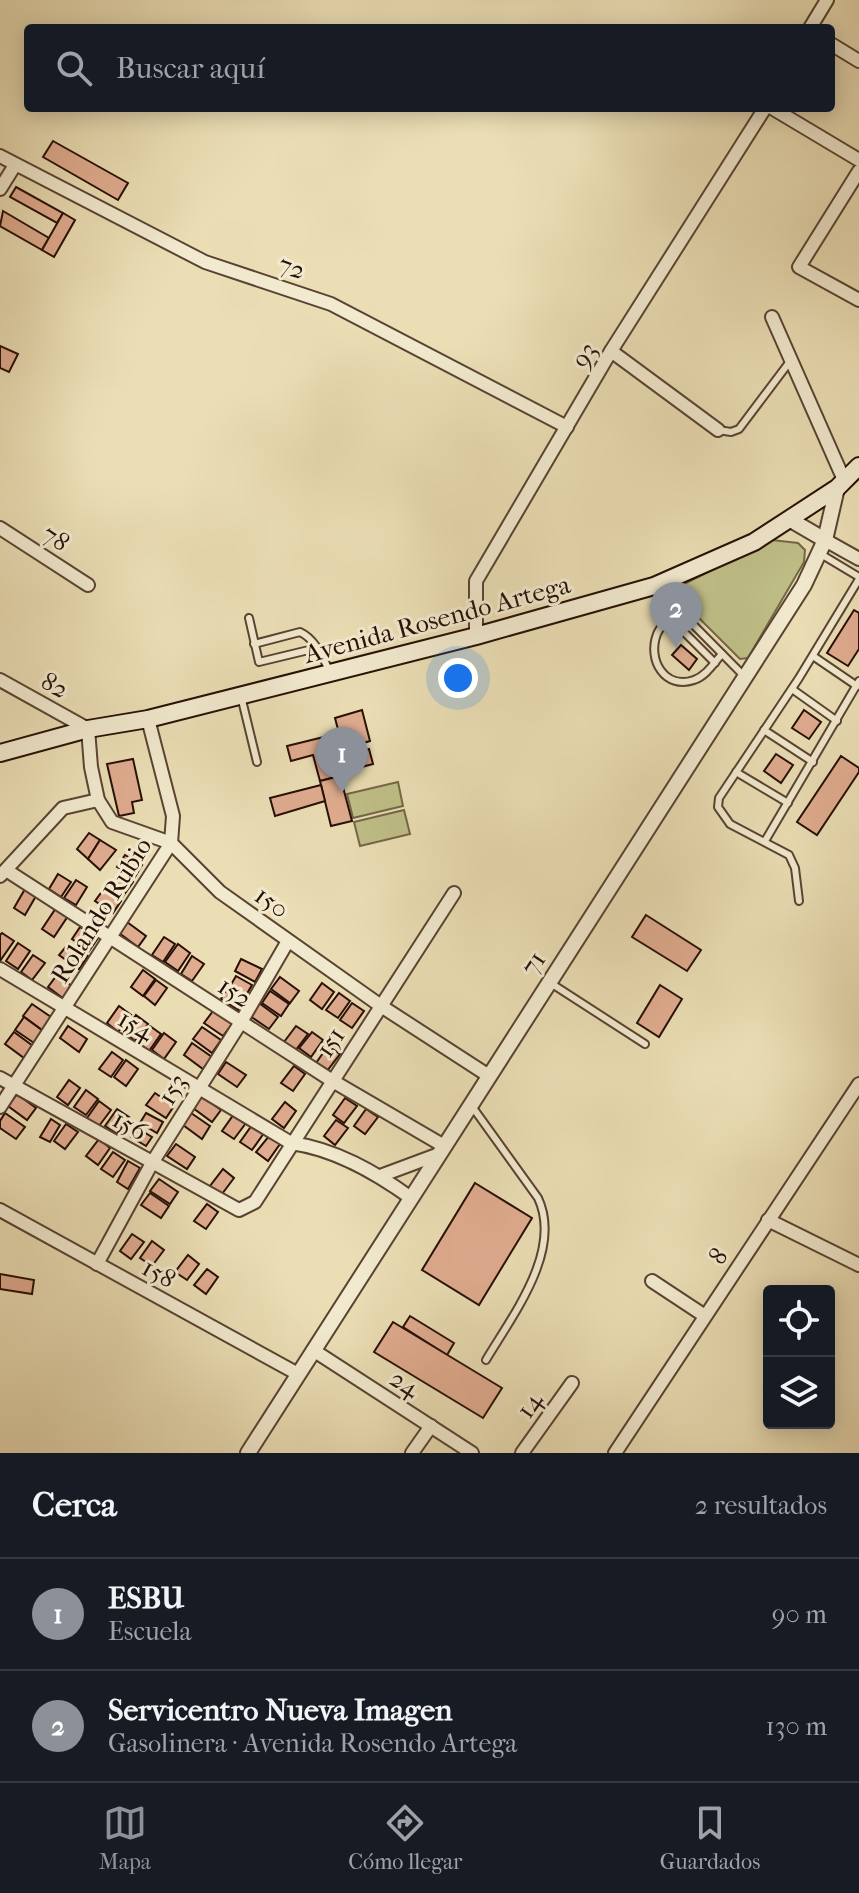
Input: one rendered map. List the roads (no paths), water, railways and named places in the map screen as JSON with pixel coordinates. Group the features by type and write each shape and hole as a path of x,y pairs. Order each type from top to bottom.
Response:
{"main road":[{"name":"Avenida Rosendo Artega","path":"0,753 476,636 654,586 754,542 841,484 859,466"}],"street":[{"path":"812,24 827,0"},
{"path":"835,46 859,61"},
{"name":"93","path":"476,636 476,581 611,351 762,112"},
{"path":"779,112 859,160"},
{"name":"72","path":"0,156 205,262 331,304 567,427"},
{"path":"0,189 15,165"},
{"path":"859,171 799,267 859,300"},
{"path":"772,317 841,484"},
{"path":"611,351 718,430"},
{"name":"71","path":"248,1453 804,585 822,547 841,484"},
{"path":"789,519 822,547 859,559"},
{"name":"78","path":"0,528 88,585"},
{"name":"82","path":"0,680 88,729"},
{"name":"Rolando Rubio","path":"0,1107 171,843 173,816 148,719"},
{"path":"3,873 63,808 98,800 88,729"},
{"name":"150","path":"98,800 112,822 171,843 220,892 381,1006 489,1076"},
{"name":"152","path":"3,873 442,1150"},
{"name":"151","path":"239,1210 255,1202 454,893"},
{"name":"153","path":"97,1264 152,1163 288,941"},
{"name":"154","path":"0,969 291,1143 317,1146 380,1176 411,1198"},
{"name":"156","path":"0,1078 239,1210"},
{"name":"8","path":"615,1453 859,1084"},
{"path":"380,1176 442,1150"},
{"name":"158","path":"0,1210 298,1374"},
{"path":"768,1220 859,1265"},
{"path":"652,1281 705,1316"},
{"name":"24","path":"313,1350 472,1453"},
{"name":"14","path":"522,1453 572,1383"},
{"path":"412,1453 431,1426"}],"lane":[{"path":"718,430 731,432 739,429 791,360"},
{"path":"799,901 795,868 789,855 730,824 718,807 719,798 813,656 859,578 822,547"},
{"path":"654,586 745,677"},
{"path":"676,608 657,634 656,665 664,676 677,681 692,681 704,675 722,654"},
{"path":"669,617 715,663"},
{"path":"249,618 257,658 262,663 317,648"},
{"path":"254,644 300,632 310,638 331,673"},
{"path":"765,841 858,683 813,656"},
{"path":"792,689 837,721"},
{"path":"241,696 257,762"},
{"path":"764,730 813,762"},
{"path":"736,772 788,803"},
{"path":"549,982 645,1044"},
{"path":"471,1105 538,1198 544,1222 537,1272 486,1360"}],"place":[{"name":"Servicentro Nueva Imagen","path":"676,648"},
{"name":"ESBU","path":"342,793"}]}
